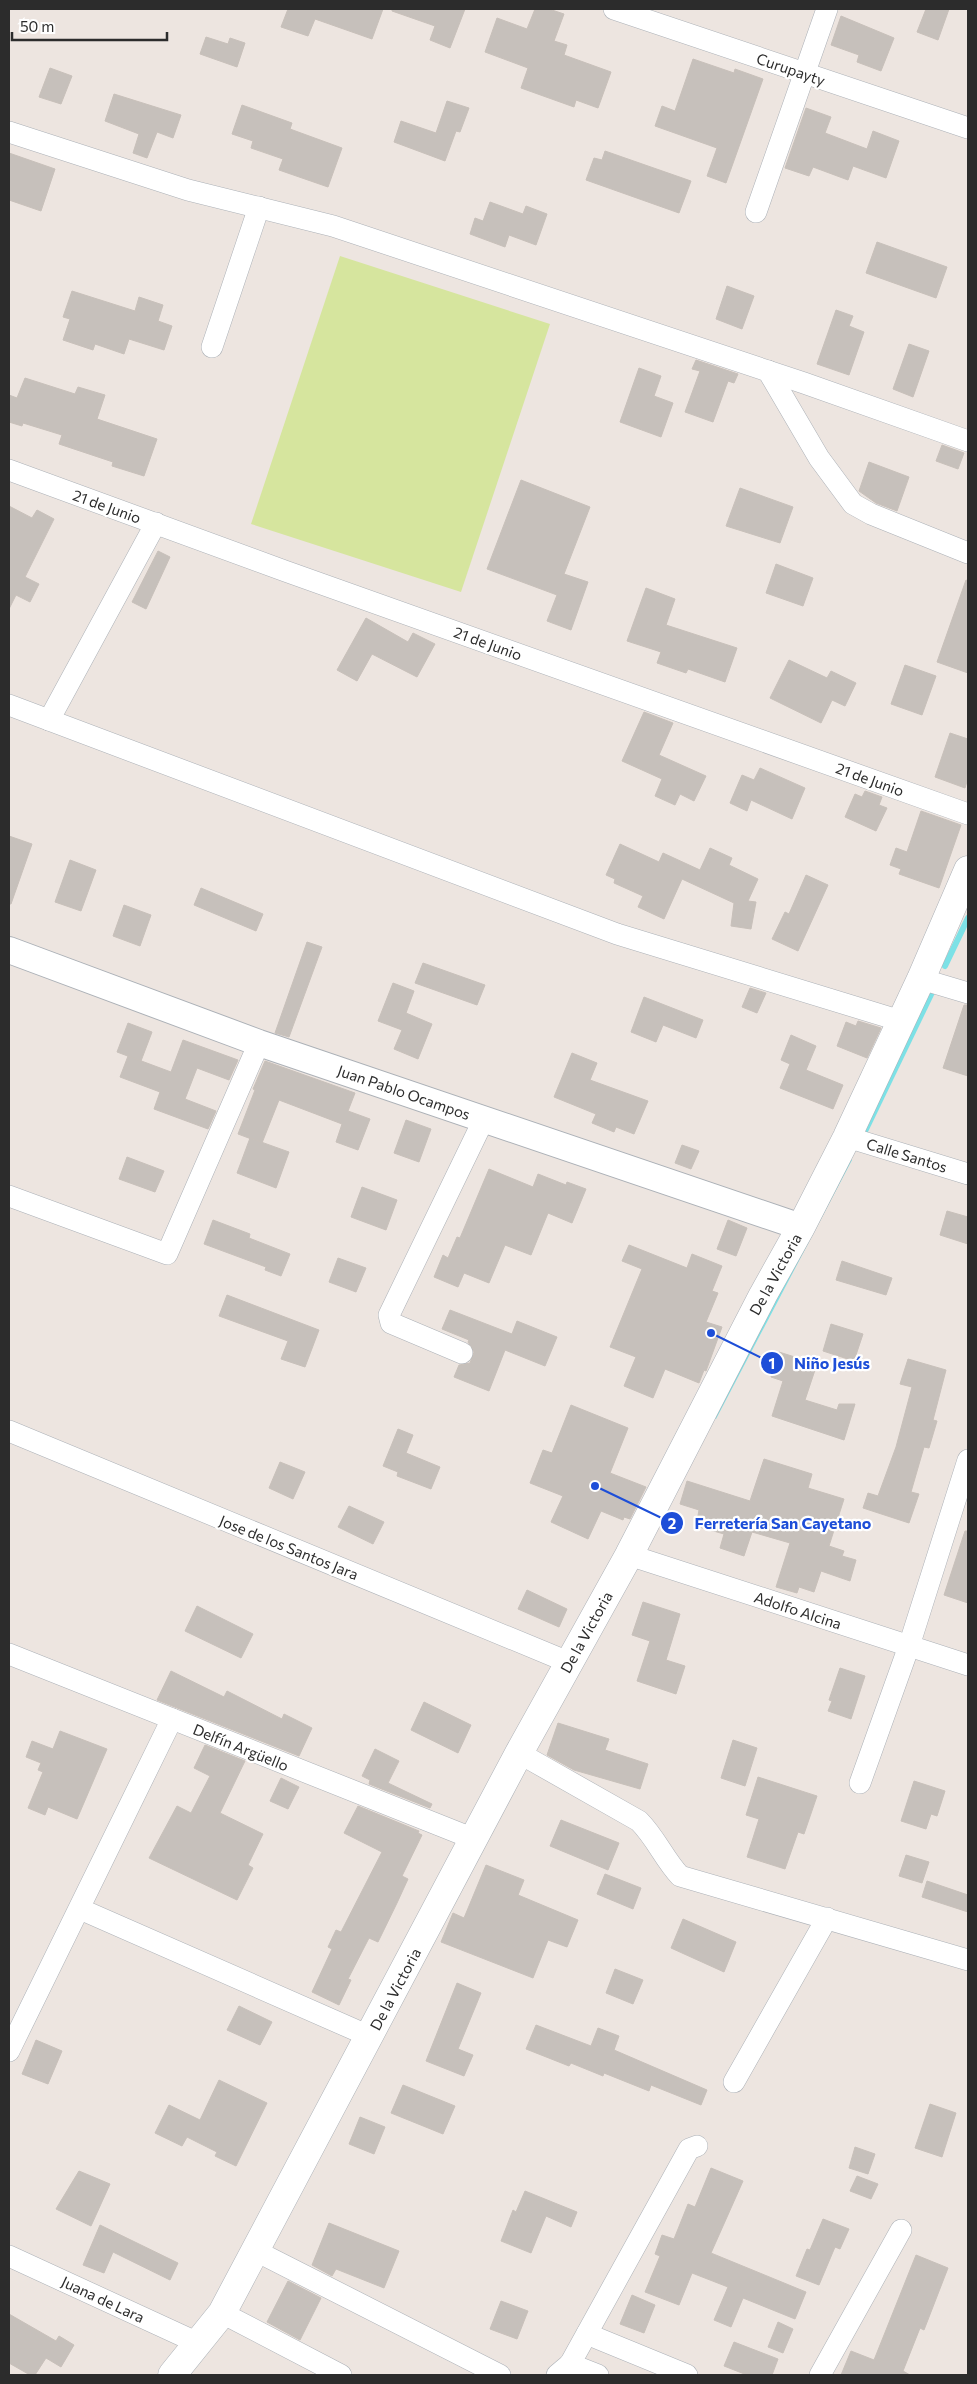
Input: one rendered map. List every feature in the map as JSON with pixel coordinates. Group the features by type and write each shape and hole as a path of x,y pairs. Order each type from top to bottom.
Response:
{"main road":[{"name":"De la Victoria","path":"172,2375 222,2313 519,1753 628,1555 847,1137 921,979 968,870"}],"street":[{"name":"Curupayty","path":"614,9 968,128"},
{"path":"756,212 806,74 827,9"},
{"path":"9,132 188,190 333,226 768,371 968,441"},
{"path":"212,347 259,207"},
{"path":"768,371 819,458 853,504 871,514 968,553"},
{"name":"21 de Junio","path":"9,470 968,814"},
{"path":"49,720 156,523"},
{"path":"9,705 617,934 902,1020"},
{"name":"Juan Pablo Ocampos","path":"9,950 259,1043 801,1227"},
{"path":"921,979 968,993"},
{"path":"9,1196 167,1254 259,1043"},
{"path":"462,1353 391,1323 389,1315 484,1119"},
{"name":"Calle Santos","path":"847,1137 968,1174"},
{"name":"Jose de los Santos Jara","path":"9,1431 568,1662"},
{"path":"860,1783 909,1646 968,1460"},
{"name":"Adolfo Alcina","path":"628,1555 968,1665"},
{"name":"Delfín Argüello","path":"9,1654 474,1839"},
{"path":"9,2051 172,1720"},
{"path":"519,1753 640,1821 652,1834 670,1866 680,1876 968,1960"},
{"path":"80,1909 369,2036"},
{"path":"734,2082 827,1918"},
{"path":"598,2375 563,2370 587,2334 689,2149 697,2146"},
{"path":"820,2375 902,2230"},
{"path":"256,2251 500,2375"},
{"name":"Juana de Lara","path":"9,2256 198,2343"},
{"path":"222,2313 341,2375"},
{"path":"587,2334 687,2375"}],"green space":[{"path":"340,256 550,324 461,592 251,524"}],"water":[{"path":"931,989 936,991 866,1136 863,1134"},
{"path":"849,1158 852,1160 716,1419 713,1417"}],"building":[{"path":"288,9 383,9 372,39 315,19 308,36 281,27"},
{"path":"392,9 465,9 450,48 430,40 435,26 392,11"},
{"path":"535,9 549,9 564,14 554,41 567,45 564,55 611,72 598,108 576,100 574,107 521,88 528,68 485,52 497,18 527,29"},
{"path":"926,9 949,9 938,40 917,32"},
{"path":"841,16 894,38 881,71 857,62 859,55 831,45"},
{"path":"206,37 228,44 230,38 245,43 237,67 200,54"},
{"path":"693,59 734,73 735,69 763,79 726,183 707,176 717,148 655,126 662,106 675,111"},
{"path":"50,68 72,76 61,104 39,97"},
{"path":"114,94 181,115 173,138 157,132 147,158 133,153 139,134 105,121"},
{"path":"447,101 469,108 460,132 456,131 445,161 394,142 401,121 436,133"},
{"path":"242,105 292,123 290,129 342,148 328,187 279,170 283,159 251,148 253,141 232,134"},
{"path":"806,108 831,117 825,133 867,149 873,131 899,141 886,178 853,166 848,180 813,167 809,176 785,168"},
{"path":"605,151 691,181 679,213 586,180 594,158 602,160"},
{"path":"9,153 55,169 41,211 9,200"},
{"path":"490,202 523,214 526,206 547,214 536,245 509,235 505,247 470,234 475,218 483,221"},
{"path":"877,242 947,267 936,298 866,273"},
{"path":"727,286 754,296 742,329 716,319"},
{"path":"72,291 135,311 139,297 163,305 158,321 172,326 164,350 129,339 124,354 95,344 93,350 63,340 70,319 63,317"},
{"path":"836,310 853,316 849,326 864,332 849,375 817,364"},
{"path":"909,344 929,351 913,397 893,389"},
{"path":"696,360 738,374 734,383 728,381 713,422 685,412 700,371 692,369"},
{"path":"639,368 661,376 654,396 673,403 661,437 620,422"},
{"path":"25,378 75,394 78,387 105,395 97,419 157,439 144,476 112,466 113,462 59,444 62,435 23,423 22,426 9,422 9,395 17,398"},
{"path":"942,445 964,453 958,469 936,461"},
{"path":"869,462 909,477 897,511 876,503 859,491"},
{"path":"521,480 590,507 564,574 588,582 571,630 547,621 557,595 487,569"},
{"path":"740,488 793,507 780,543 726,526"},
{"path":"9,506 32,518 37,510 54,519 25,577 39,584 30,602 16,595 9,609"},
{"path":"158,551 170,557 146,609 132,602"},
{"path":"776,564 813,578 803,606 766,593"},
{"path":"966,580 968,581 968,673 937,662"},
{"path":"646,588 675,599 666,625 737,648 725,682 688,669 686,673 657,663 661,652 627,641"},
{"path":"366,618 408,642 413,633 435,644 417,677 372,654 357,681 337,670"},
{"path":"789,660 827,678 831,671 856,683 845,706 832,700 821,723 770,698"},
{"path":"905,665 936,676 922,715 891,704"},
{"path":"644,712 673,723 659,755 706,776 694,801 680,794 675,805 655,796 662,779 622,761"},
{"path":"950,733 968,739 968,778 965,788 935,777"},
{"path":"760,768 805,788 792,819 751,800 747,811 730,803 742,775 754,780"},
{"path":"865,791 882,797 879,805 887,808 876,831 845,817 855,794 862,797"},
{"path":"921,811 961,825 939,888 899,874 901,869 890,865 896,848 907,852"},
{"path":"9,836 32,844 11,904 9,904"},
{"path":"620,844 659,862 663,853 700,870 710,848 732,858 729,865 758,879 748,901 756,902 751,929 731,926 734,903 682,879 664,919 638,907 643,896 614,883 615,879 606,875"},
{"path":"70,860 96,870 81,911 55,902"},
{"path":"806,875 828,885 798,951 772,939 785,912 789,914"},
{"path":"201,888 263,914 256,931 194,905"},
{"path":"124,905 151,915 140,946 113,936"},
{"path":"307,942 322,947 289,1037 275,1033"},
{"path":"423,963 485,985 477,1005 415,983"},
{"path":"393,983 414,991 406,1013 432,1024 418,1059 394,1049 402,1030 378,1021"},
{"path":"750,988 766,993 757,1013 742,1007"},
{"path":"644,997 703,1020 696,1038 663,1025 656,1042 631,1032"},
{"path":"964,1005 968,1005 968,1076 943,1068"},
{"path":"858,1021 881,1028 867,1058 837,1046 846,1022 856,1026"},
{"path":"128,1023 152,1032 141,1061 117,1052"},
{"path":"791,1035 816,1046 806,1070 843,1085 833,1109 780,1088 790,1064 781,1060"},
{"path":"183,1040 238,1060 229,1080 197,1068 185,1099 216,1111 208,1129 154,1109 160,1092 120,1077 128,1056 171,1072"},
{"path":"572,1053 597,1063 590,1080 648,1101 634,1134 616,1127 614,1132 592,1123 596,1114 554,1097"},
{"path":"265,1061 355,1093 348,1111 370,1119 358,1150 336,1142 342,1124 279,1100 262,1143 238,1134 255,1090 253,1089"},
{"path":"406,1120 431,1129 419,1162 394,1153"},
{"path":"250,1138 289,1152 276,1188 237,1173"},
{"path":"682,1145 699,1151 691,1169 675,1163"},
{"path":"127,1157 164,1171 155,1192 119,1179"},
{"path":"489,1169 533,1187 538,1174 566,1185 567,1182 586,1189 572,1223 548,1213 531,1255 505,1245 489,1283 464,1273 458,1287 434,1277 443,1255 448,1258 457,1237 460,1238"},
{"path":"362,1187 397,1200 386,1230 351,1217"},
{"path":"947,1211 968,1217 968,1244 940,1235"},
{"path":"213,1220 250,1234 249,1238 290,1254 281,1276 265,1270 266,1267 204,1244"},
{"path":"728,1220 747,1228 736,1256 717,1249"},
{"path":"629,1245 687,1268 692,1254 722,1266 712,1291 718,1293 706,1322 722,1327 706,1371 704,1370 699,1383 665,1369 653,1398 624,1386 636,1357 610,1347 642,1269 622,1261"},
{"path":"338,1258 366,1268 356,1292 329,1282"},
{"path":"842,1261 892,1278 886,1295 836,1280"},
{"path":"227,1295 319,1330 305,1367 281,1359 288,1341 219,1316"},
{"path":"450,1310 512,1334 517,1321 557,1337 545,1366 505,1350 489,1391 454,1377 459,1365 470,1363 474,1352 468,1342 469,1340 442,1329"},
{"path":"831,1324 863,1334 854,1361 823,1351"},
{"path":"779,1352 817,1364 805,1400 837,1410 839,1404 855,1404 844,1440 772,1416 783,1381 771,1377"},
{"path":"908,1359 946,1370 933,1420 937,1421 929,1448 924,1447 911,1492 919,1494 909,1523 863,1508 868,1493 878,1496 896,1447 912,1387 900,1384"},
{"path":"571,1405 628,1428 610,1473 646,1487 630,1519 624,1517 623,1520 601,1511 588,1539 551,1522 563,1496 530,1483 543,1450 552,1453"},
{"path":"398,1429 413,1435 406,1453 440,1467 431,1489 397,1476 398,1472 383,1466"},
{"path":"764,1459 812,1474 808,1488 844,1499 829,1546 844,1551 842,1556 856,1560 850,1581 821,1571 814,1592 799,1587 797,1593 776,1587 790,1543 752,1532 744,1556 720,1548 724,1534 696,1526 699,1510 680,1504 687,1481 750,1501"},
{"path":"280,1462 305,1472 293,1499 269,1488"},
{"path":"349,1506 384,1522 373,1544 338,1527"},
{"path":"965,1531 968,1531 968,1603 944,1595"},
{"path":"527,1590 567,1609 559,1627 518,1609"},
{"path":"643,1602 680,1614 666,1660 685,1666 676,1694 637,1681 650,1641 632,1635"},
{"path":"197,1606 253,1634 241,1658 185,1631"},
{"path":"840,1668 865,1676 851,1719 828,1711 832,1701 829,1700"},
{"path":"171,1671 224,1697 227,1691 282,1719 284,1714 312,1728 299,1756 157,1700"},
{"path":"424,1702 471,1725 458,1753 411,1730"},
{"path":"558,1723 609,1739 605,1750 648,1764 640,1789 574,1770 547,1755"},
{"path":"60,1731 107,1749 77,1819 48,1807 45,1815 28,1808 43,1772 38,1770 41,1763 26,1757 32,1741 53,1749"},
{"path":"733,1740 757,1748 745,1786 721,1778"},
{"path":"205,1745 245,1761 220,1813 263,1834 248,1865 253,1868 237,1900 149,1858 177,1806 191,1813 210,1776 194,1768"},
{"path":"375,1749 399,1761 388,1783 432,1804 430,1808 369,1784 370,1780 362,1776"},
{"path":"758,1777 817,1796 804,1834 798,1832 785,1869 747,1857 759,1819 746,1815"},
{"path":"281,1778 299,1787 288,1809 270,1801"},
{"path":"914,1781 945,1791 937,1816 931,1814 926,1829 901,1821"},
{"path":"358,1806 419,1831 418,1833 422,1835 402,1876 408,1879 378,1942 369,1938 348,1979 351,1980 339,2005 312,1992 332,1949 328,1947 336,1930 341,1932 382,1852 344,1833"},
{"path":"561,1820 619,1843 608,1870 550,1846"},
{"path":"906,1855 929,1862 922,1883 899,1876"},
{"path":"486,1865 524,1880 518,1895 578,1920 567,1947 548,1940 533,1978 441,1942 453,1913 464,1918"},
{"path":"605,1874 641,1888 633,1909 597,1894"},
{"path":"927,1881 968,1895 968,1912 922,1897"},
{"path":"683,1919 736,1942 724,1972 671,1948"},
{"path":"615,1969 643,1980 633,2004 606,1993"},
{"path":"457,1983 481,1993 458,2049 473,2055 464,2076 426,2061"},
{"path":"239,2006 272,2022 260,2045 227,2030"},
{"path":"536,2025 591,2046 598,2028 619,2036 614,2050 707,2090 701,2105 651,2085 649,2091 604,2073 603,2076 571,2063 569,2066 526,2049"},
{"path":"36,2040 62,2051 48,2084 22,2074"},
{"path":"219,2080 267,2103 236,2166 215,2156 217,2152 187,2137 182,2146 155,2133 169,2105 200,2120"},
{"path":"403,2085 455,2106 443,2134 391,2113"},
{"path":"930,2104 956,2113 942,2157 915,2148"},
{"path":"360,2117 385,2127 374,2154 349,2144"},
{"path":"855,2147 875,2154 868,2174 849,2168"},
{"path":"711,2168 743,2181 711,2253 806,2292 795,2319 743,2298 731,2327 714,2320 728,2287 692,2273 679,2305 645,2292 660,2256 655,2254 662,2235 674,2239 688,2204 695,2207"},
{"path":"79,2171 110,2184 91,2226 56,2209"},
{"path":"857,2176 878,2184 871,2199 850,2191"},
{"path":"525,2191 577,2212 571,2227 546,2216 531,2253 501,2241 513,2210 516,2212"},
{"path":"823,2219 849,2229 840,2249 835,2247 819,2285 796,2276 807,2249 810,2250"},
{"path":"329,2223 399,2251 384,2288 336,2269 332,2276 312,2265"},
{"path":"100,2225 178,2263 170,2280 113,2252 104,2273 83,2265"},
{"path":"916,2255 948,2268 924,2330 920,2328 903,2371 910,2375 841,2375 851,2351 874,2360"},
{"path":"288,2281 321,2298 300,2340 267,2322"},
{"path":"632,2295 655,2305 644,2333 620,2324"},
{"path":"501,2301 528,2311 517,2339 490,2329"},
{"path":"9,2314 56,2341 59,2336 74,2345 61,2367 46,2358 35,2375 30,2375 9,2363"},
{"path":"778,2322 793,2329 783,2353 768,2347"},
{"path":"734,2342 778,2359 772,2375 747,2375 724,2366"}],"waterway":[{"path":"945,966 968,918"}],"place":[{"name":"Niño Jesús","path":"711,1333"},
{"name":"Ferretería San Cayetano","path":"595,1486"}]}
